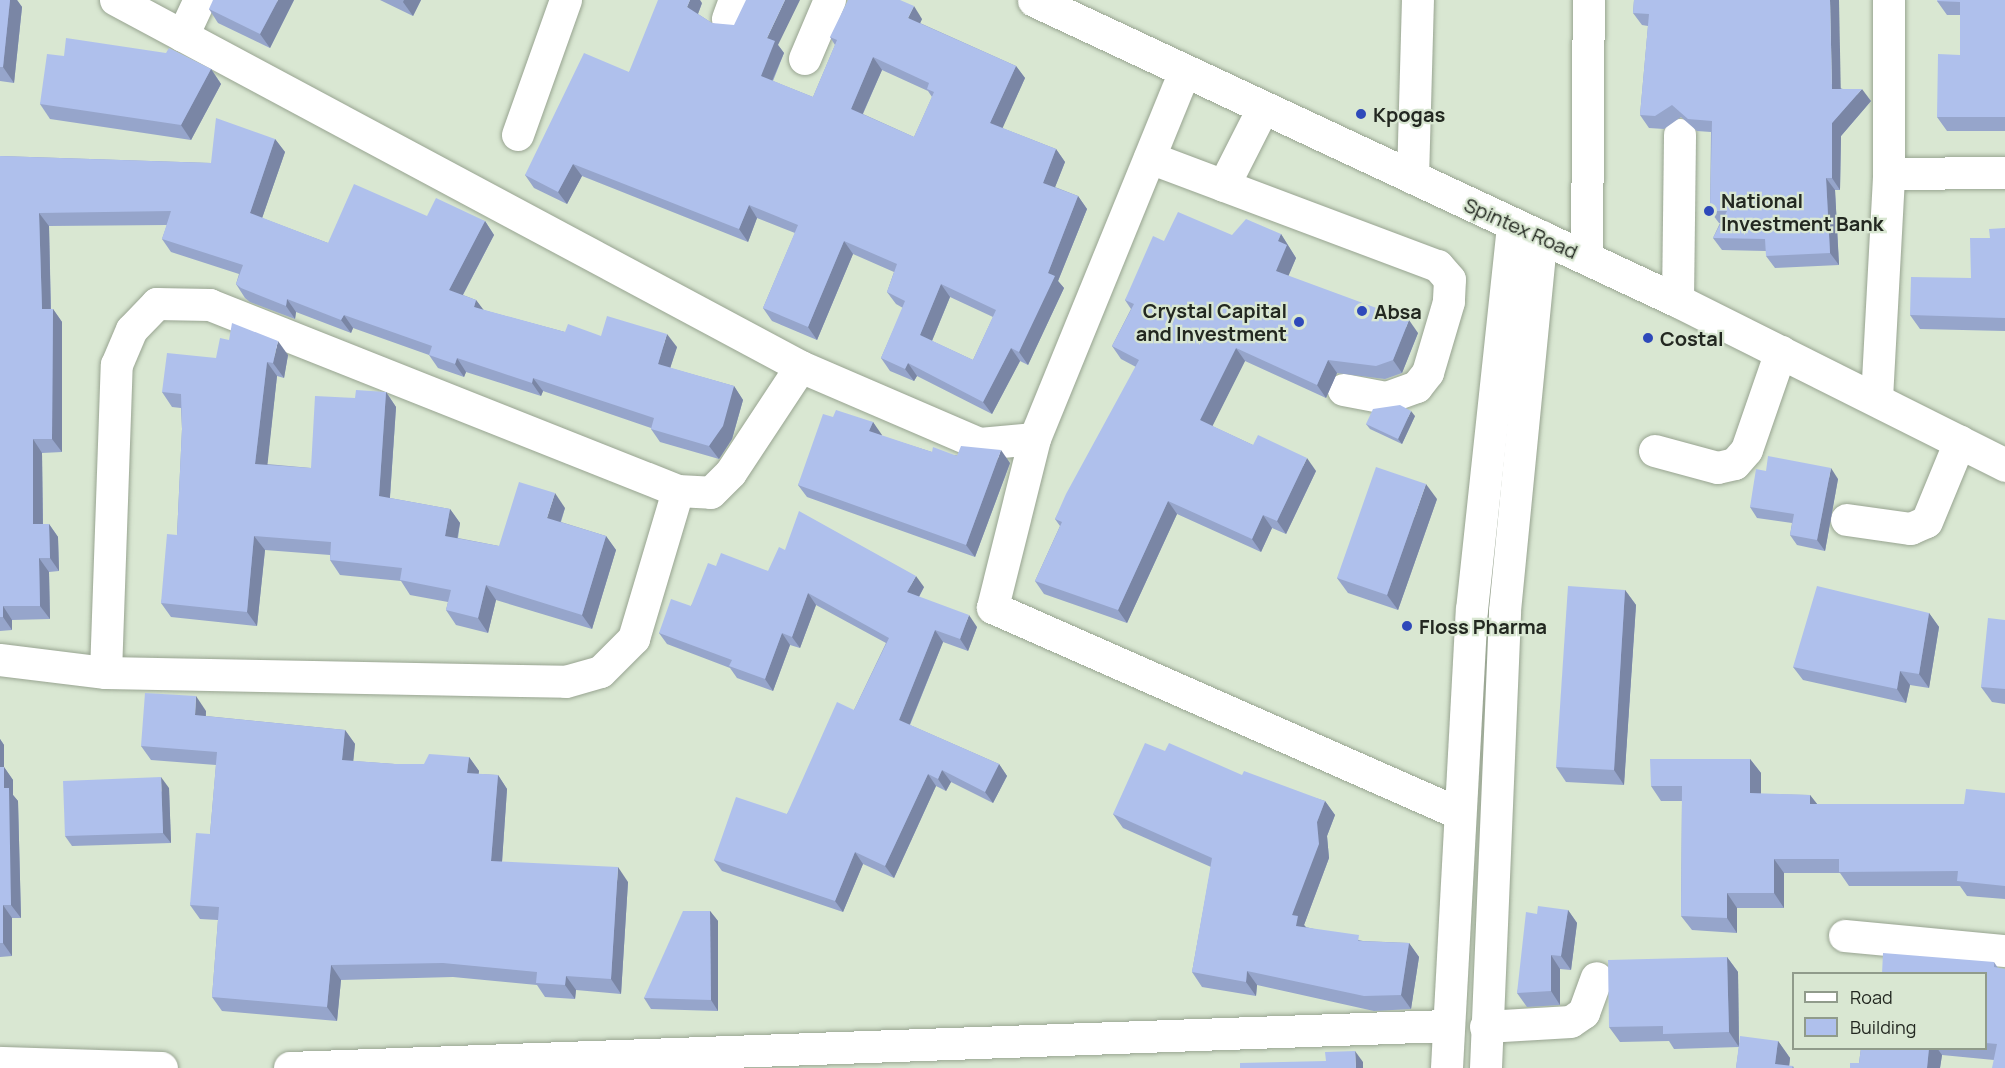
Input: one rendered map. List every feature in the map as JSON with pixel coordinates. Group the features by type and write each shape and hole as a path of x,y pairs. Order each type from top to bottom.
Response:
{"main road":[{"name":"Spintex Road","path":"1034,0 1678,301 2005,465"}],"street":[{"path":"116,0 801,367 967,440 1008,444 1035,439"},
{"path":"183,36 200,0"},
{"path":"518,135 566,0"},
{"path":"805,59 830,0"},
{"path":"1413,178 1418,0"},
{"path":"1587,258 1589,0"},
{"path":"1877,399 1888,174 1888,0"},
{"path":"1185,72 1035,439 993,608 1460,814"},
{"path":"1224,186 1263,109"},
{"path":"1678,301 1680,135"},
{"path":"1150,158 1438,266 1450,280 1428,373 1417,387 1386,398 1344,390"},
{"path":"1888,174 2005,173"},
{"path":"1447,1068 1447,1026 1472,610 1528,232"},
{"path":"1486,1068 1505,611 1528,232"},
{"path":"106,673 117,365 132,330 157,304 210,305 678,491 711,494 731,473 801,367"},
{"path":"1655,451 1718,468 1735,464 1747,450 1781,352"},
{"path":"1847,520 1911,529 1927,522 1960,442"},
{"path":"0,660 106,673 566,682 601,672 634,639 678,491"},
{"path":"1845,936 2005,951"},
{"path":"1486,1027 1571,1022 1584,1013 1597,978"},
{"path":"290,1068 543,1064 1447,1026"},
{"path":"0,1063 162,1068"}],"building":[{"path":"0,0 10,0 3,67 0,67"},
{"path":"213,0 278,0 260,34 209,9"},
{"path":"658,0 690,0 687,7 712,23 734,25 746,0 785,0 767,38 775,41 761,76 813,97 837,40 830,37 848,0 900,0 914,6 908,18 1016,66 990,123 1056,149 1043,183 1078,196 1048,273 1055,276 1019,352 1011,348 983,402 908,363 905,369 881,358 905,301 887,292 897,264 844,241 808,327 763,308 798,225 749,205 739,229 573,164 558,192 525,175 584,53 629,72","holes":["873,57 929,83 927,89 934,92 914,137 851,109","941,284 996,310 973,360 920,335"]},
{"path":"1634,0 1830,0 1832,89 1862,89 1832,123 1832,178 1826,178 1830,253 1766,256 1765,239 1713,238 1727,211 1710,211 1712,121 1688,119 1672,105 1655,116 1640,115 1649,14 1633,13"},
{"path":"1937,0 2005,0 2005,117 1937,117 1938,54 1960,55 1960,2"},
{"path":"66,38 166,53 169,48 211,69 181,125 40,104 47,54 64,56"},
{"path":"216,118 275,139 250,213 328,243 354,184 427,216 436,198 485,221 449,290 476,300 474,307 565,332 568,324 601,336 607,316 667,334 658,364 734,386 723,426 709,446 651,429 654,418 533,378 532,383 457,358 455,364 429,355 432,346 344,315 341,320 287,299 286,306 236,284 243,265 162,239 171,211 39,213 42,309 53,309 52,439 33,439 33,524 49,524 50,558 39,558 40,606 3,606 3,617 0,617 0,156 211,163"},
{"path":"1178,212 1232,235 1246,219 1281,234 1278,241 1287,245 1276,271 1409,320 1393,360 1376,366 1328,360 1317,385 1236,348 1200,420 1253,445 1258,435 1307,458 1277,521 1263,515 1252,539 1168,501 1118,610 1035,581 1062,522 1055,519 1066,494 1139,360 1112,346 1134,304 1125,300 1153,236 1164,241"},
{"path":"2005,228 2005,318 1910,315 1911,277 1971,278 1970,238 1990,238 1989,229"},
{"path":"232,323 278,341 273,363 267,362 255,464 311,468 315,396 355,398 356,390 386,392 379,496 450,509 445,536 499,546 519,482 555,493 547,518 606,536 582,615 486,585 478,618 446,610 451,590 400,580 402,568 330,560 331,542 254,536 247,612 161,603 167,534 177,535 182,429 181,394 162,392 167,353 216,358 220,338 229,340"},
{"path":"1400,405 1411,411 1398,439 1366,424 1373,409"},
{"path":"836,410 873,422 869,431 932,452 933,447 957,456 961,446 1001,450 966,545 798,485 823,414 833,417"},
{"path":"1768,456 1831,468 1817,540 1790,535 1794,514 1750,507 1756,469 1766,471"},
{"path":"1376,467 1426,484 1387,595 1337,578"},
{"path":"799,511 916,576 907,592 969,615 960,639 935,630 899,720 999,764 985,792 942,770 938,779 928,774 885,866 855,852 835,901 714,860 736,797 787,814 837,702 854,710 889,638 808,593 792,637 782,633 765,679 729,666 732,660 659,633 671,599 691,606 708,563 716,566 721,553 768,571 779,547 785,550"},
{"path":"1568,586 1625,590 1614,770 1556,767"},
{"path":"1817,586 1929,613 1919,674 1900,671 1897,689 1793,667"},
{"path":"1988,618 2005,620 2005,689 1981,687"},
{"path":"145,693 196,696 195,715 345,730 342,760 424,764 429,754 469,757 467,773 498,775 491,861 618,867 611,979 566,976 565,985 536,983 537,972 443,963 331,965 327,1007 212,997 219,907 190,905 196,833 210,834 217,752 141,746"},
{"path":"1145,743 1165,751 1169,743 1242,775 1244,771 1325,801 1317,822 1319,844 1292,915 1298,916 1296,926 1359,935 1358,941 1409,943 1401,995 1364,996 1247,971 1246,982 1192,972 1212,858 1113,814"},
{"path":"1650,759 1750,759 1750,793 1810,795 1810,804 1964,804 1966,789 2005,793 2005,886 1957,881 1958,871 1839,872 1839,859 1774,859 1774,893 1727,893 1727,918 1681,916 1682,786 1651,786"},
{"path":"0,767 4,767 4,788 9,788 11,905 3,905 3,943 0,943"},
{"path":"161,777 163,833 65,836 63,781"},
{"path":"1538,906 1568,910 1561,956 1551,955 1551,991 1517,993 1526,912 1537,914"},
{"path":"683,911 710,911 711,1000 644,998"},
{"path":"1883,953 1994,962 1994,967 2005,969 2005,1068 1992,1068 1997,1044 1987,1043 1987,972 1882,972"},
{"path":"1727,957 1729,1032 1663,1034 1663,1026 1609,1027 1608,960"},
{"path":"1740,1036 1778,1041 1775,1064 1793,1066 1792,1068 1736,1068"},
{"path":"1861,1050 1929,1050 1927,1068 1850,1068 1850,1063 1859,1063"},
{"path":"1355,1051 1356,1068 1240,1068 1240,1063 1326,1061 1325,1052"}],"place":[{"name":"Kpogas","path":"1361,114"},
{"name":"National Investment Bank","path":"1709,211"},
{"name":"Absa","path":"1362,311"},
{"name":"Crystal Capital and Investment","path":"1299,322"},
{"name":"Costal","path":"1648,338"},
{"name":"Floss Pharma","path":"1407,626"}]}
